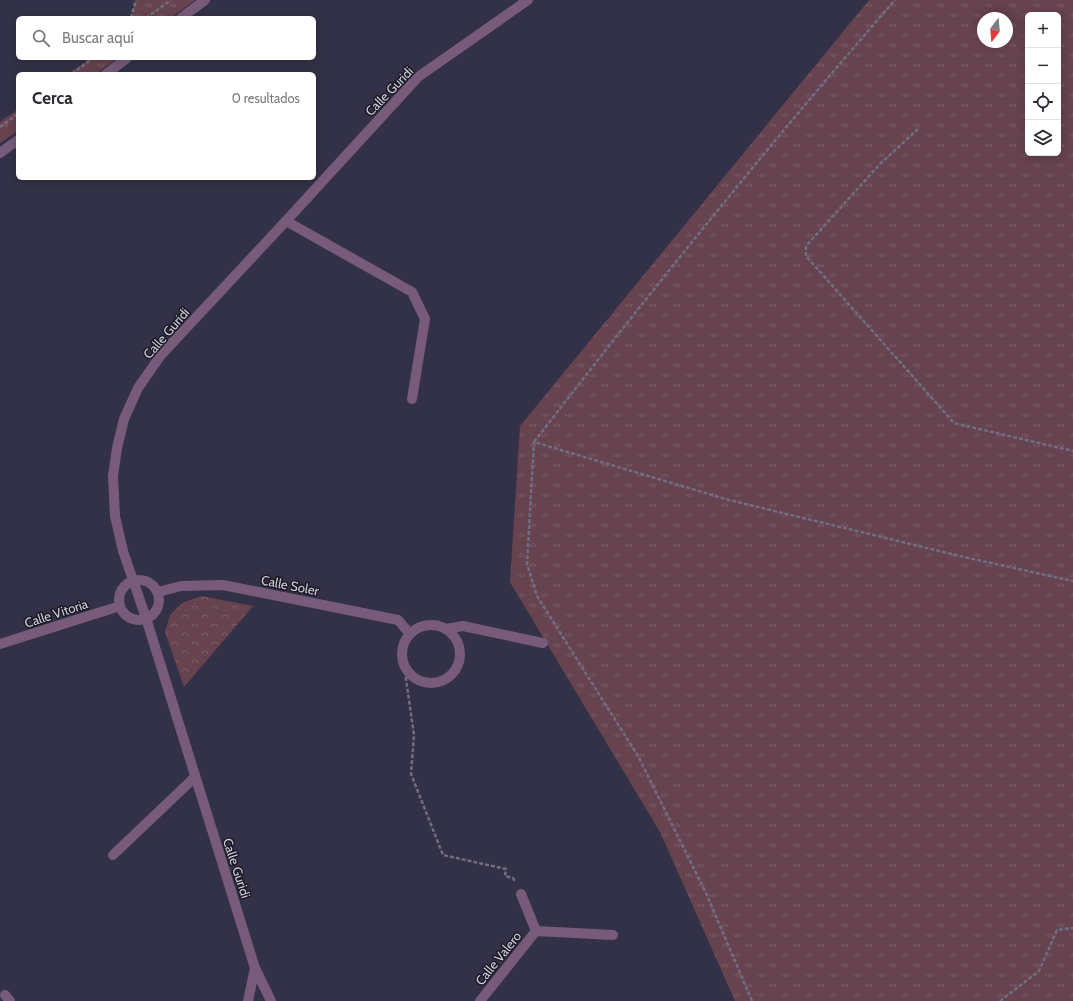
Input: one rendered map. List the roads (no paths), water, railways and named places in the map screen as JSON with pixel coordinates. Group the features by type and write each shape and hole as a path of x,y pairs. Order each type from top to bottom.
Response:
{"street":[{"path":"184,16 205,0"},
{"name":"Calle Guridi","path":"271,1001 255,968 134,580 123,551 115,516 113,476 117,448 124,419 138,388 160,355 286,221 418,77 528,0"},
{"path":"109,72 125,60"},
{"path":"0,154 16,142"},
{"path":"286,221 412,292 425,319 412,398"},
{"path":"134,580 143,580 152,584 158,592 158,607 153,614 146,618 138,620 131,618 124,613 120,606 120,593 123,587 134,580"},
{"name":"Calle Soler","path":"158,592 181,586 223,585 398,620 410,634"},
{"name":"Calle Vitoria","path":"0,644 120,606"},
{"path":"446,629 454,637 459,646 460,658 457,668 450,677 440,682 429,683 418,680 410,674 404,665 402,654 404,643 410,634 420,628 430,626 446,629 463,626 543,643"},
{"path":"114,855 195,777"},
{"name":"Calle Valero","path":"521,894 536,931"},
{"name":"Calle Valero","path":"536,931 613,935"},
{"name":"Calle Valero","path":"480,1001 536,931"},
{"name":"Calle Guridi","path":"248,1001 255,968"}]}
